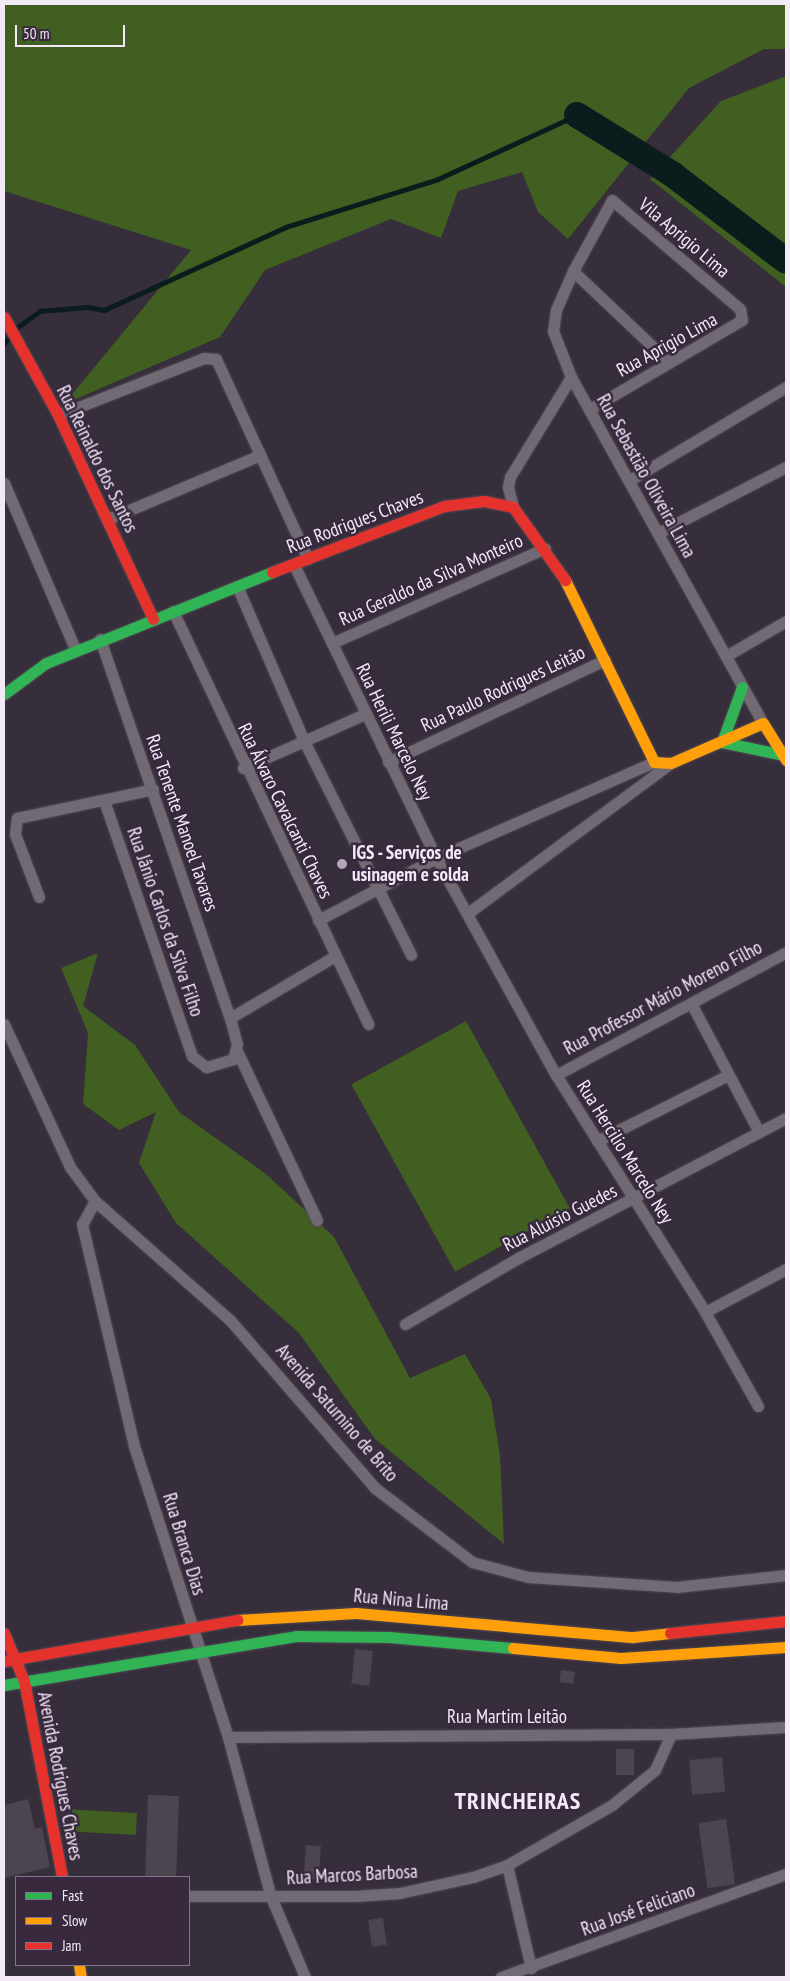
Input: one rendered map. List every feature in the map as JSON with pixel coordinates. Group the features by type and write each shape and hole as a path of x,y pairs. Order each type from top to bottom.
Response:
{"street":[{"name":"Rua Sebastião Oliveira Lima","path":"612,200 573,272 556,310 553,331 572,377 742,687 785,757"},
{"name":"Vila Aprigio Lima","path":"612,200 734,303"},
{"path":"573,272 669,362"},
{"name":"Rua Aprigio Lima","path":"590,409 669,362 739,324 742,315 734,303"},
{"name":"Rua Reinaldo dos Santos","path":"4,317 58,415 153,619"},
{"path":"58,415 204,358 220,364 308,559"},
{"path":"572,377 510,478 513,507 545,548 570,585 654,762"},
{"path":"630,480 786,387"},
{"path":"108,519 260,455"},
{"path":"658,533 786,466"},
{"path":"4,483 75,650 21,678 4,694"},
{"name":"Rua Rodrigues Chaves","path":"75,650 237,586 460,502 513,507"},
{"name":"Rua Geraldo da Silva Monteiro","path":"332,643 545,548"},
{"name":"Rua Herili Marcelo Ney","path":"294,565 388,762 436,858 468,913"},
{"path":"237,586 304,741 411,955"},
{"name":"Rua Álvaro Cavalcanti Chaves","path":"173,612 243,768 368,1024"},
{"path":"726,656 786,621"},
{"name":"Rua Tenente Manoel Tavares","path":"100,639 230,1018 237,1052"},
{"name":"Rua Paulo Rodrigues Leitão","path":"388,762 605,660"},
{"path":"722,742 742,687"},
{"path":"243,768 365,714"},
{"path":"468,913 671,763 763,723"},
{"path":"722,742 785,757"},
{"path":"318,920 436,858 654,762 671,763"},
{"path":"39,897 15,834 17,818 104,801 153,789"},
{"name":"Rua Jânio Carlos da Silva Filho","path":"104,801 192,1056 206,1067 233,1059 237,1052"},
{"name":"Rua Hercilio Marcelo Ney","path":"468,913 556,1075 705,1312 758,1406"},
{"name":"Rua Professor Mário Moreno Filho","path":"556,1075 692,1005 786,952"},
{"path":"230,1018 335,956"},
{"path":"692,1005 760,1132"},
{"name":"Avenida Saturnino de Brito","path":"4,1024 70,1166 95,1201 230,1320 376,1488 472,1562 528,1577 677,1587 786,1576"},
{"path":"237,1052 317,1220"},
{"path":"597,1140 728,1075"},
{"name":"Rua Aluisio Guedes","path":"405,1324 518,1258 635,1199 786,1118"},
{"name":"Rua Branca Dias","path":"95,1201 82,1224 110,1349 198,1649 228,1736 271,1897 305,1977"},
{"path":"705,1312 786,1269"},
{"name":"Rua Nina Lima","path":"4,1661 191,1625 242,1618 356,1613 633,1637 786,1621"},
{"path":"4,1633 16,1659"},
{"name":"Rua Nina Lima","path":"4,1685 198,1649 345,1634 621,1658 786,1647"},
{"name":"Avenida Rodrigues Chaves","path":"16,1659 24,1681 62,1876"},
{"name":"Rua Martim Leitão","path":"228,1736 671,1734 786,1726"},
{"name":"Rua Marcos Barbosa","path":"190,1896 271,1897 400,1893 438,1887 507,1865 612,1805 638,1786 663,1758 671,1734"},
{"path":"507,1865 531,1968"},
{"name":"Rua José Feliciano","path":"501,1977 531,1968 786,1874"}],"green space":[{"path":"4,4 786,4 786,49 764,49 689,88 568,239 538,212 522,172 458,191 441,238 391,219 265,270 220,337 64,404 191,250 4,191"},
{"path":"786,76 786,287 650,179 721,101"},
{"path":"98,953 83,1006 135,1045 179,1112 266,1174 334,1237 410,1378 465,1354 491,1399 500,1456 504,1544 375,1439 299,1333 176,1223 139,1163 156,1112 119,1130 83,1104 88,1033 61,968"},
{"path":"466,1021 570,1208 455,1272 351,1085"},
{"path":"72,1810 137,1813 136,1835 71,1832"}],"building":[{"path":"355,1649 373,1651 369,1686 351,1684"},
{"path":"561,1670 575,1672 573,1684 559,1682"},
{"path":"616,1749 634,1749 634,1775 616,1775"},
{"path":"722,1757 725,1792 692,1795 689,1760"},
{"path":"148,1795 179,1796 176,1876 145,1876"},
{"path":"28,1799 35,1829 42,1827 50,1867 4,1878 4,1805"},
{"path":"726,1819 735,1884 707,1888 698,1823"},
{"path":"306,1845 321,1846 319,1880 304,1879"},
{"path":"383,1918 387,1945 372,1947 368,1920"}],"waterway":[{"path":"15,329 40,311 87,307 104,310 286,227 438,179 577,115"},
{"path":"577,115 672,174 786,261"},
{"path":"4,344 10,335"}],"traffic: fast":[{"path":"4,694 46,663 272,572"},
{"path":"742,687 722,742 783,755"},
{"path":"4,1685 296,1636 389,1637 513,1648"}],"traffic: slow":[{"path":"565,580 654,762 671,763 763,723 786,760"},
{"path":"237,1620 356,1613 633,1637 670,1633"},
{"path":"513,1648 621,1658 786,1647"},
{"path":"79,1966 81,1977"}],"traffic: jam":[{"path":"4,317 58,415 153,619"},
{"path":"272,572 444,506 484,501 513,507 565,580"},
{"path":"4,1661 237,1620"},
{"path":"670,1633 786,1621"},
{"path":"4,1633 24,1681 62,1876"}],"place":[{"name":"IGS - Serviços de usinagem e solda","path":"342,864"}],"district":[{"name":"TRINCHEIRAS","path":"518,1801"}]}
